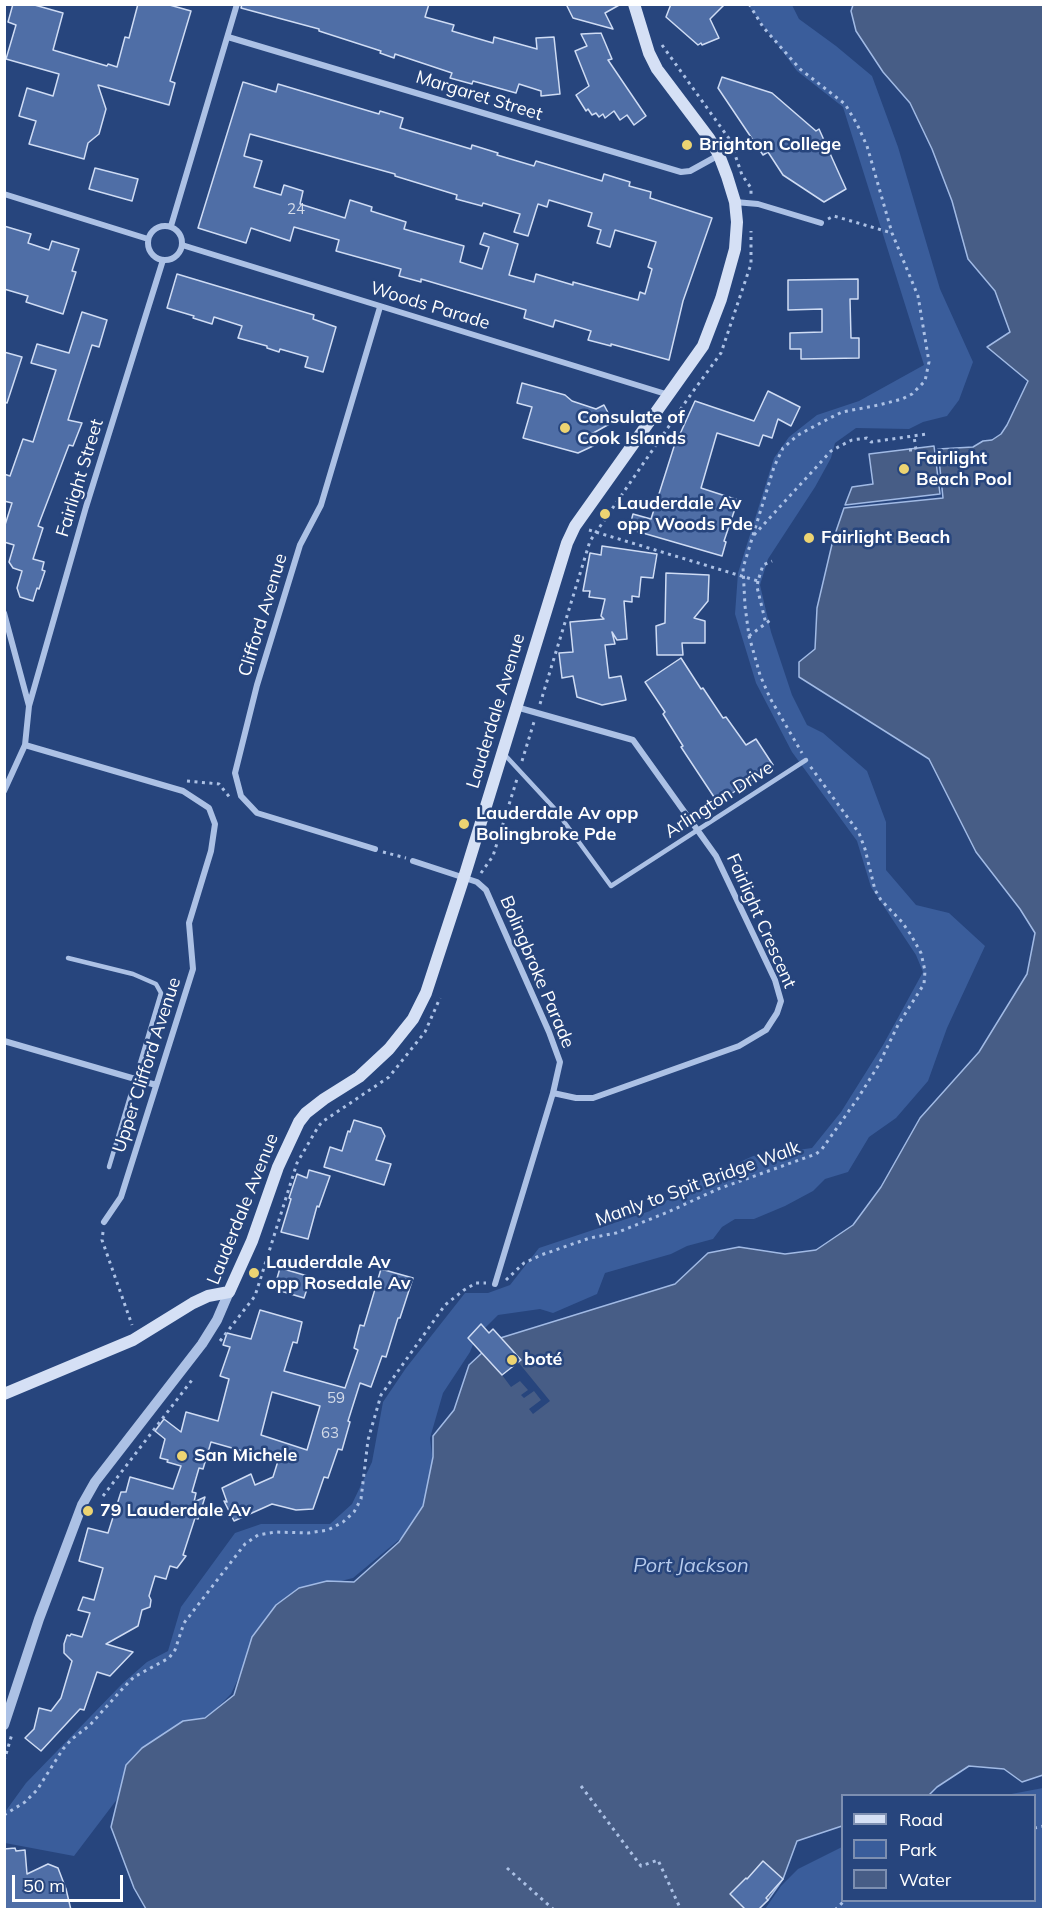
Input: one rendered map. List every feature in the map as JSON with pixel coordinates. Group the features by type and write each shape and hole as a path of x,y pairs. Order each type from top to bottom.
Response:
{"main road":[{"name":"Lauderdale Avenue","path":"229,1292 252,1241 278,1167 299,1122 306,1113 324,1099 359,1077 373,1065 402,1034 413,1018 432,978 567,543 576,526 703,346 721,299 735,249 737,222 735,202 728,176 709,138 657,69 649,53 634,4"},
{"path":"4,1394 136,1338 187,1305 208,1296 229,1292"}],"street":[{"path":"171,226 237,4"},
{"name":"Margaret Street","path":"228,37 681,172 690,171 719,155"},
{"path":"4,194 148,239"},
{"path":"735,202 758,204 821,223"},
{"path":"160,226 171,226 180,234 181,250 173,258 163,260 150,251 148,239 150,234 160,226"},
{"name":"Woods Parade","path":"182,245 669,395"},
{"name":"Fairlight Street","path":"29,706 86,507 163,260"},
{"name":"Clifford Avenue","path":"250,805 242,796 235,773 257,685 300,545 321,505 380,307"},
{"path":"4,613 29,706 25,745 4,791"},
{"name":"Fairlight Crescent","path":"516,707 633,740 716,856 775,980 781,1001 777,1013 766,1030 739,1046 593,1098 576,1098 553,1092"},
{"path":"25,745 163,785"},
{"name":"Upper Clifford Avenue","path":"104,1222 121,1197 193,969 189,923 211,851 215,824 209,808 183,791 163,785"},
{"path":"250,805 257,813 375,849"},
{"name":"Bolingbroke Parade","path":"413,861 477,882 486,890 560,1062 495,1284"},
{"path":"4,1041 156,1085"},
{"name":"Lauderdale Avenue","path":"4,1725 39,1618 82,1504 95,1482 202,1344 217,1320 229,1292"}],"lane":[{"name":"Arlington Drive","path":"502,752 554,808 611,886 806,760"},
{"path":"68,958 133,974 156,984 161,993 109,1167"}],"path":[{"name":"Manly to Spit Bridge Walk","path":"4,1815 25,1802 37,1790 63,1749 90,1725 124,1686 134,1677 169,1658 175,1650 184,1623 245,1544 258,1535 275,1532 308,1533 328,1530 343,1522 354,1512 361,1499 368,1440 381,1395 445,1305 476,1283 503,1282 524,1263 542,1255 590,1238 616,1233 745,1178 816,1154 822,1149 873,1074 898,1025 924,984 925,971 921,953 911,935 875,890 859,832 806,760 770,698 760,675 749,636 742,576 774,467 783,448 798,435 835,416 902,399 912,394 925,381 929,362 918,296 892,233 867,146 857,124 845,104 800,69 763,27 750,4"},
{"path":"821,223 834,216 892,233"},
{"path":"544,691 590,542 721,353 752,264 751,228"},
{"path":"753,537 831,451 852,440 867,438 871,442 927,434"},
{"path":"909,450 916,450 914,436"},
{"path":"576,526 758,581"},
{"path":"766,624 757,587 763,566 772,561"},
{"path":"749,636 773,618"},
{"path":"523,757 531,734"},
{"path":"482,869 493,856 517,778"},
{"path":"163,785 182,781 219,784 238,807 250,805"},
{"path":"375,849 413,861"},
{"path":"104,1222 102,1240 136,1338"},
{"path":"581,1786 641,1866 658,1860 681,1910"},
{"path":"507,1868 554,1910"}],"green space":[{"path":"748,5 792,5 799,19 872,76 898,147 940,289 973,362 959,400 947,416 923,422 909,429 856,428 835,443 831,458 815,487 768,559 760,585 771,632 792,695 807,725 823,733 867,771 886,822 886,870 916,905 949,913 985,946 947,1028 928,1081 896,1118 869,1137 848,1172 825,1179 813,1191 754,1219 735,1219 722,1227 713,1239 605,1273 597,1294 553,1313 540,1309 498,1315 476,1337 470,1352 443,1393 430,1438 434,1472 430,1499 401,1538 353,1578 293,1593 264,1623 231,1694 121,1794 74,1856 5,1843 5,1812 26,1783 123,1683 147,1662 168,1651 181,1607 235,1533 261,1524 330,1524 352,1504 372,1462 383,1402 406,1368 465,1293 488,1293 510,1285 539,1248 650,1211 696,1182 753,1156 812,1148 841,1112 883,1045 923,972 916,955 871,887 857,841 792,752 756,683 735,614 738,573 774,458 789,437 817,415 859,401 924,365 843,107 797,71"},
{"path":"1043,1788 1043,1909 765,1909 781,1886 798,1869 841,1848 841,1902 1036,1902 1036,1794 1011,1794"}],"water":[{"name":"Port Jackson","path":"853,5 1043,5 1043,1775 1022,1782 1004,1769 969,1766 930,1794 841,1794 841,1826 797,1841 783,1879 768,1900 758,1909 146,1909 134,1888 111,1827 126,1765 142,1748 183,1721 205,1718 234,1695 252,1637 276,1605 299,1588 327,1581 354,1582 399,1542 423,1506 433,1457 433,1436 454,1410 469,1365 497,1339 675,1284 708,1253 739,1247 785,1254 816,1250 853,1225 881,1187 920,1118 979,1052 1027,974 1035,933 1020,909 976,852 929,759 799,677 799,662 815,649 817,608 833,540 844,508 943,498 938,449 973,447 1001,434 1028,381 987,347 1010,332 995,291 968,259 952,201 932,149 910,103 883,72 856,31 851,11"},
{"name":"Fairlight Beach Pool","path":"934,446 940,494 845,505 852,487 873,484 869,454"}],"pier":[{"path":"519,1363 550,1401 533,1414 529,1409 541,1400 534,1391 524,1398 521,1395 528,1390 520,1381 511,1387 502,1375"}],"building":[{"path":"13,4 31,4 63,13 53,50 117,67 125,37 129,38 138,4 166,4 191,11 170,81 175,83 169,105 98,85 106,109 99,134 88,143 84,159 29,144 36,121 19,116 27,88 53,96 59,74 6,59 16,25 8,22"},
{"path":"242,4 429,4 425,17 454,25 452,31 493,43 494,37 537,49 536,38 554,37 560,94 541,96 541,91 519,84 516,93 473,81 472,84 450,78 452,73 395,54 394,58 380,53 381,51 319,31 319,29 241,8"},
{"path":"566,4 621,4 605,13 613,29 573,18"},
{"path":"671,4 725,4 710,19 719,38 698,45 666,17"},
{"path":"601,33 612,59 608,60 646,116 634,125 627,115 620,120 614,111 605,118 603,114 599,117 596,113 592,115 588,109 586,111 576,95 589,86 575,51 587,46 581,34"},
{"path":"722,77 772,93 816,131 819,129 846,189 824,202 783,175 768,152 763,155 718,88"},
{"path":"243,82 276,92 278,84 379,114 380,111 403,118 400,128 471,149 472,145 534,166 536,161 602,181 604,174 630,182 629,186 651,192 650,198 712,218 683,301 669,360 588,340 591,331 555,320 553,327 524,318 526,310 421,279 421,282 399,276 401,269 336,251 339,240 294,227 290,241 251,228 246,243 198,228","holes":["250,134 395,174 395,176 457,195 456,199 482,206 483,203 520,214 514,232 528,236 538,204 547,207 549,200 592,213 588,226 601,230 597,243 610,247 615,230 656,242 648,267 652,269 645,294 640,292 638,300 536,274 534,282 509,275 518,244 484,233 480,244 489,247 482,269 460,262 464,246 404,229 406,222 371,211 372,207 350,200 345,218 300,204 303,191 284,185 281,195 254,187 262,161 244,156"]},
{"path":"95,168 138,179 132,201 89,189"},
{"path":"4,226 31,234 28,243 49,250 52,241 79,249 72,271 76,272 63,314 26,302 28,296 4,289"},
{"path":"177,274 314,315 313,319 336,327 323,372 305,367 308,357 280,349 279,352 267,346 238,338 242,326 214,317 212,324 167,308"},
{"path":"858,279 858,299 850,299 851,338 859,338 859,358 801,359 801,349 790,349 790,333 822,332 822,309 788,310 788,280"},
{"path":"82,312 107,320 99,347 92,345 68,420 82,423 73,446 69,445 38,526 43,528 33,559 44,562 42,570 45,571 33,601 20,597 17,588 22,571 13,568 9,562 14,545 4,542 4,528 12,503 4,501 4,474 10,476 23,439 33,442 56,370 31,363 37,344 69,353"},
{"path":"4,352 22,357 7,403 4,402"},
{"path":"522,383 565,395 572,401 596,409 604,405 613,422 588,436 593,446 578,453 523,438 532,407 517,403"},
{"path":"768,391 800,407 791,426 778,419 772,438 763,435 759,446 717,433 701,488 738,500 724,541 726,542 722,556 629,529 633,514 651,519 678,434 695,401 754,421"},
{"path":"602,546 657,554 653,578 641,577 639,597 632,596 632,602 624,601 627,639 617,640 612,632 615,644 605,645 609,678 621,676 626,700 602,705 577,697 573,676 562,678 559,653 573,652 570,622 604,619 601,616 605,599 589,597 590,591 583,591 590,553 601,555"},
{"path":"666,573 709,575 708,601 694,618 705,621 705,643 682,643 683,655 657,655 656,626 665,623"},
{"path":"681,658 701,689 703,688 723,718 726,717 746,745 756,739 773,765 718,803 681,747 683,746 663,714 665,712 645,682"},
{"path":"354,1120 381,1128 385,1136 376,1160 391,1164 384,1185 324,1167 330,1147 342,1151"},
{"path":"309,1170 330,1176 319,1207 317,1206 308,1239 281,1232 297,1174 307,1178"},
{"path":"280,1268 311,1277 304,1298 274,1289"},
{"path":"381,1269 413,1278 386,1357 382,1356 371,1387 360,1383 342,1450 338,1449 328,1478 324,1477 313,1509 296,1510 272,1504 234,1521 224,1501 227,1502 222,1488 251,1474 255,1485 273,1477 278,1461 211,1442 203,1469 199,1468 192,1492 196,1493 194,1502 205,1497 198,1519 195,1518 183,1555 186,1556 177,1568 170,1566 166,1579 155,1576 149,1596 150,1607 142,1610 138,1626 106,1644 133,1652 110,1676 97,1672 84,1710 80,1709 41,1751 25,1738 34,1729 39,1708 51,1711 61,1698 72,1661 64,1653 64,1644 67,1635 82,1637 90,1613 78,1610 83,1597 94,1600 103,1568 79,1561 88,1528 108,1533 121,1492 126,1492 130,1477 173,1489 181,1466 160,1458 165,1439 155,1431 164,1419 181,1432 186,1412 218,1421 229,1379 220,1376 230,1347 223,1345 227,1333 251,1339 260,1310 302,1322 297,1343 293,1342 284,1371 345,1388 358,1350 354,1348 360,1325 364,1326","holes":["272,1392 320,1406 307,1450 261,1435"]},
{"path":"481,1324 489,1333 493,1329 521,1360 502,1375 468,1338"},
{"path":"15,1848 16,1851 25,1850 27,1874 48,1864 58,1868 71,1910 4,1910 4,1849"},
{"path":"763,1861 783,1879 758,1910 746,1910 730,1894"}],"place":[{"name":"Brighton College","path":"687,145"},
{"name":"Consulate of Cook Islands","path":"565,428"},
{"name":"Fairlight Beach Pool","path":"904,469"},
{"name":"Lauderdale Av opp Woods Pde","path":"605,514"},
{"name":"Fairlight Beach","path":"809,538"},
{"name":"Lauderdale Av opp Bolingbroke Pde","path":"464,824"},
{"name":"Lauderdale Av opp Rosedale Av","path":"254,1273"},
{"name":"boté","path":"512,1360"},
{"name":"San Michele","path":"182,1456"},
{"name":"79 Lauderdale Av","path":"88,1511"}]}
